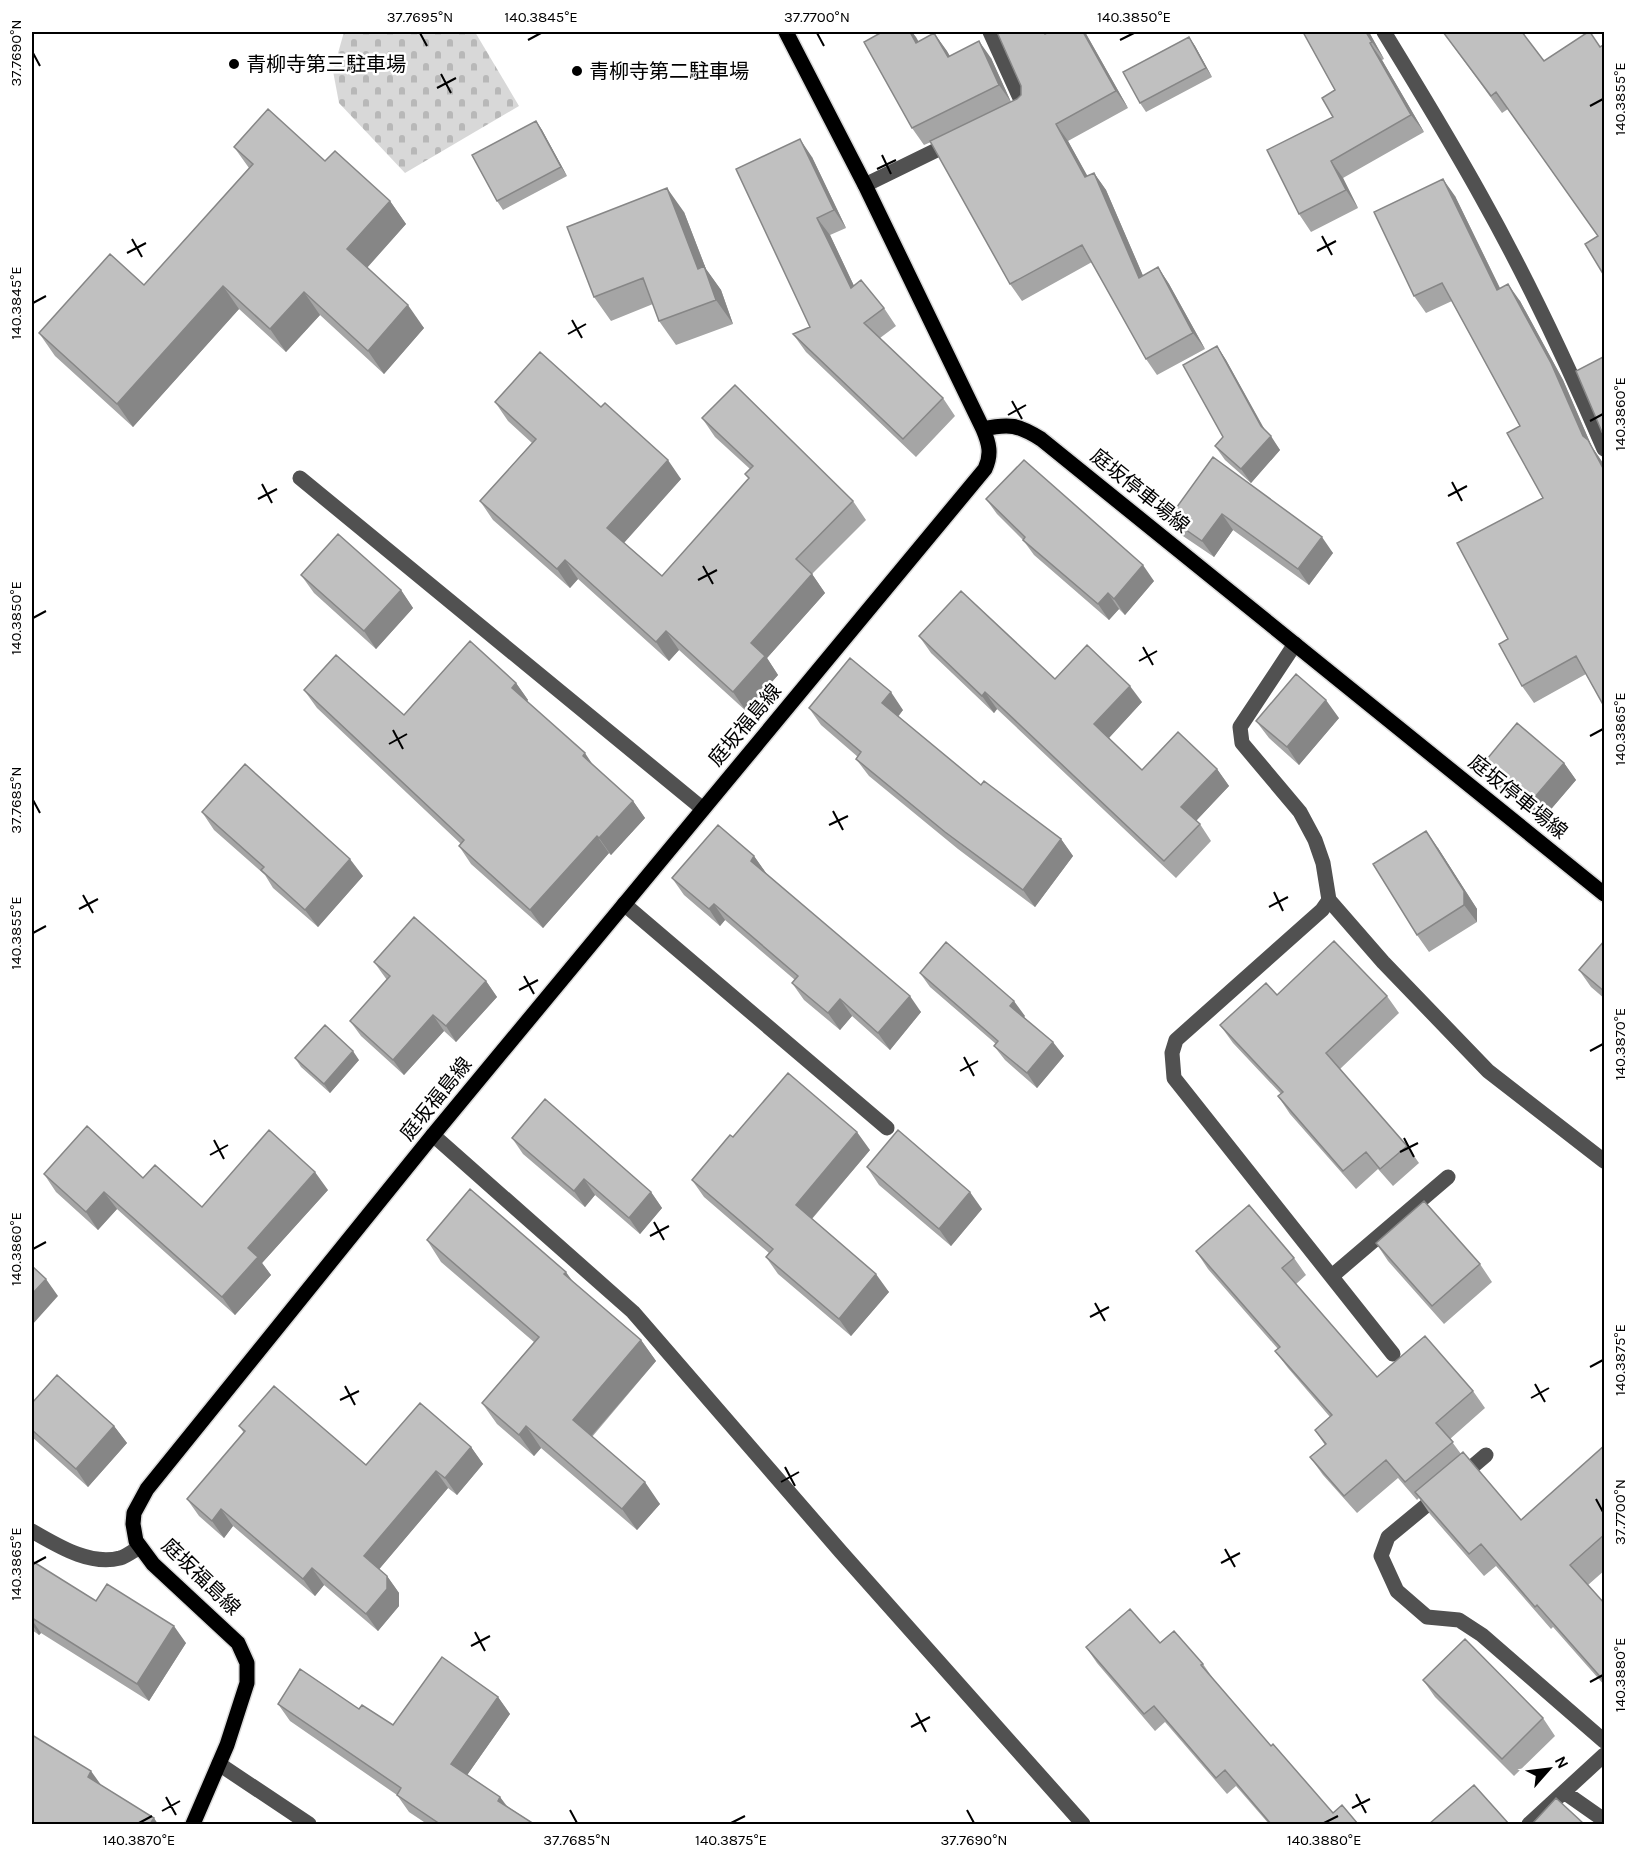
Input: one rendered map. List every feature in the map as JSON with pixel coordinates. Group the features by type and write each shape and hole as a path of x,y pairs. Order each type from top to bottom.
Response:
{"main road":[{"path":"786,32 865,185 983,429"},
{"name":"庭坂停車場線","path":"983,429 1009,425 1020,427 1041,438 1605,894"},
{"name":"庭坂福島線","path":"193,1824 219,1764 248,1683 246,1663 238,1643 153,1564 136,1540 133,1524 134,1513 147,1489 433,1135 985,469 989,460 990,448 983,429"}],"street":[{"path":"990,32 1024,107 1002,118"},
{"path":"1384,32 1481,195 1568,367 1605,449"},
{"path":"865,185 971,133"},
{"path":"300,478 703,808"},
{"path":"1295,644 1240,727 1242,743 1300,812 1315,840 1323,863 1329,900 1383,962 1488,1071 1605,1161"},
{"path":"1329,900 1322,910 1176,1040 1172,1053 1174,1078 1392,1354"},
{"path":"624,904 887,1128"},
{"path":"433,1135 633,1312 841,1552 1083,1824"},
{"path":"1332,1276 1448,1177"},
{"path":"1486,1455 1388,1537 1381,1556 1397,1591 1427,1617 1460,1620 1482,1635 1605,1741"},
{"path":"32,1531 58,1546 99,1560 121,1558 140,1547"},
{"path":"1529,1824 1605,1755"},
{"path":"219,1764 309,1824"},
{"path":"1564,1792 1605,1820"}],"green space":[{"path":"344,32 475,32 519,106 405,173 339,103 333,71"}],"building":[{"path":"882,32 910,32 916,43 934,33 948,57 979,41 999,85 912,128 864,42"},
{"path":"997,32 1044,32 1045,34 1083,32 1116,91 1056,124 1085,177 1094,173 1139,278 1158,267 1193,333 1146,359 1082,245 1010,284 930,141 1021,95 1021,86"},
{"path":"1303,32 1366,32 1411,115 1331,161 1346,190 1299,214 1267,150 1333,117 1322,98 1335,90"},
{"path":"1443,32 1522,32 1544,61 1588,32 1600,47 1605,44 1605,277 1585,244 1598,236 1496,92 1491,96"},
{"path":"1189,37 1206,68 1140,103 1123,72"},
{"path":"268,109 325,161 335,151 390,201 347,249 408,305 368,351 304,292 270,329 223,286 117,404 39,333 110,254 144,285 253,164 234,147"},
{"path":"536,121 561,167 497,201 472,155"},
{"path":"800,139 834,210 817,218 851,288 861,280 884,308 864,323 943,398 903,439 793,334 810,327 736,169"},
{"path":"1443,179 1497,290 1508,284 1551,363 1583,436 1588,440 1605,472 1605,708 1576,656 1522,686 1499,644 1508,639 1457,543 1543,498 1507,433 1520,426 1442,283 1414,296 1374,212"},
{"path":"667,188 698,269 704,266 716,300 659,321 643,278 594,297 567,227"},
{"path":"1217,346 1261,426 1271,436 1241,469 1215,446 1223,437 1183,365"},
{"path":"540,352 601,407 605,403 668,460 607,528 662,576 749,478 745,474 753,466 702,418 735,385 853,501 796,559 812,574 751,643 765,656 733,692 666,631 656,642 565,560 557,569 480,501 536,439 495,402"},
{"path":"1605,356 1605,431 1602,432 1576,371"},
{"path":"1213,457 1322,537 1298,569 1222,514 1202,541 1169,518"},
{"path":"1024,460 1143,565 1114,599 1108,593 1098,604 1023,540 1025,537 986,499"},
{"path":"338,534 401,590 364,631 301,575"},
{"path":"961,591 1055,679 1087,645 1130,686 1094,724 1142,770 1178,732 1217,769 1181,807 1200,824 1164,861 985,692 982,696 919,636"},
{"path":"470,641 516,683 512,688 585,753 583,756 633,801 599,838 597,836 530,910 459,846 464,840 304,690 336,655 404,715"},
{"path":"850,658 891,692 882,703 981,785 984,781 1061,839 1023,890 945,832 856,759 861,752 809,708"},
{"path":"1296,674 1326,700 1287,747 1256,721"},
{"path":"1517,723 1564,763 1528,805 1482,765"},
{"path":"245,764 350,859 305,910 261,870 264,867 202,812"},
{"path":"718,825 754,856 751,861 910,996 878,1033 840,999 828,1013 792,983 798,976 714,904 709,909 672,878"},
{"path":"1426,831 1464,891 1464,905 1417,935 1373,864"},
{"path":"414,917 486,981 446,1026 433,1015 393,1060 350,1021 390,976 374,962"},
{"path":"1605,940 1605,992 1579,970"},
{"path":"1334,941 1387,996 1326,1053 1407,1146 1380,1169 1366,1152 1343,1171 1278,1096 1283,1092 1220,1025 1266,983 1277,995"},
{"path":"946,942 1014,1001 1010,1006 1053,1042 1027,1073 994,1046 998,1041 920,973"},
{"path":"325,1025 353,1051 324,1084 295,1058"},
{"path":"788,1073 857,1132 796,1205 876,1274 839,1319 766,1257 773,1249 692,1180 730,1135 733,1137"},
{"path":"545,1099 651,1192 629,1218 584,1179 574,1191 512,1138"},
{"path":"87,1126 143,1178 155,1165 202,1207 269,1130 315,1172 248,1248 258,1257 222,1297 104,1192 86,1212 44,1174"},
{"path":"898,1130 970,1192 939,1229 867,1167"},
{"path":"470,1189 641,1340 573,1420 645,1482 622,1509 526,1426 519,1435 482,1403 539,1337 427,1240"},
{"path":"1424,1201 1480,1264 1432,1306 1376,1243"},
{"path":"1249,1205 1294,1258 1282,1268 1377,1377 1425,1336 1473,1391 1436,1423 1453,1442 1405,1482 1386,1460 1344,1496 1310,1457 1326,1444 1315,1430 1332,1415 1275,1351 1280,1347 1196,1251"},
{"path":"32,1266 46,1279 32,1294"},
{"path":"57,1375 114,1426 76,1469 32,1430 32,1403"},
{"path":"274,1386 366,1465 420,1403 471,1447 445,1478 436,1471 364,1556 387,1576 387,1589 366,1614 312,1568 303,1579 221,1509 212,1521 187,1499 245,1431 239,1426"},
{"path":"1605,1445 1605,1534 1570,1565 1605,1604 1604,1681 1537,1605 1535,1607 1481,1544 1469,1554 1415,1492 1463,1452 1521,1520"},
{"path":"32,1561 96,1601 107,1584 174,1626 137,1684 32,1618"},
{"path":"1130,1609 1160,1643 1174,1631 1271,1746 1273,1744 1333,1813 1342,1805 1358,1824 1271,1824 1225,1770 1216,1778 1154,1706 1144,1714 1086,1647"},
{"path":"1465,1639 1543,1718 1502,1759 1423,1680"},
{"path":"442,1657 498,1697 451,1764 500,1797 498,1801 534,1824 440,1824 397,1795 401,1788 278,1704 300,1669 359,1709 362,1705 393,1725"},
{"path":"32,1735 91,1771 88,1777 154,1818 150,1824 32,1824"},
{"path":"1474,1785 1509,1824 1429,1824"},
{"path":"1556,1798 1584,1824 1532,1824"}],"place":[{"name":"青柳寺第三駐車場","path":"234,64"},
{"name":"青柳寺第二駐車場","path":"577,71"}]}
